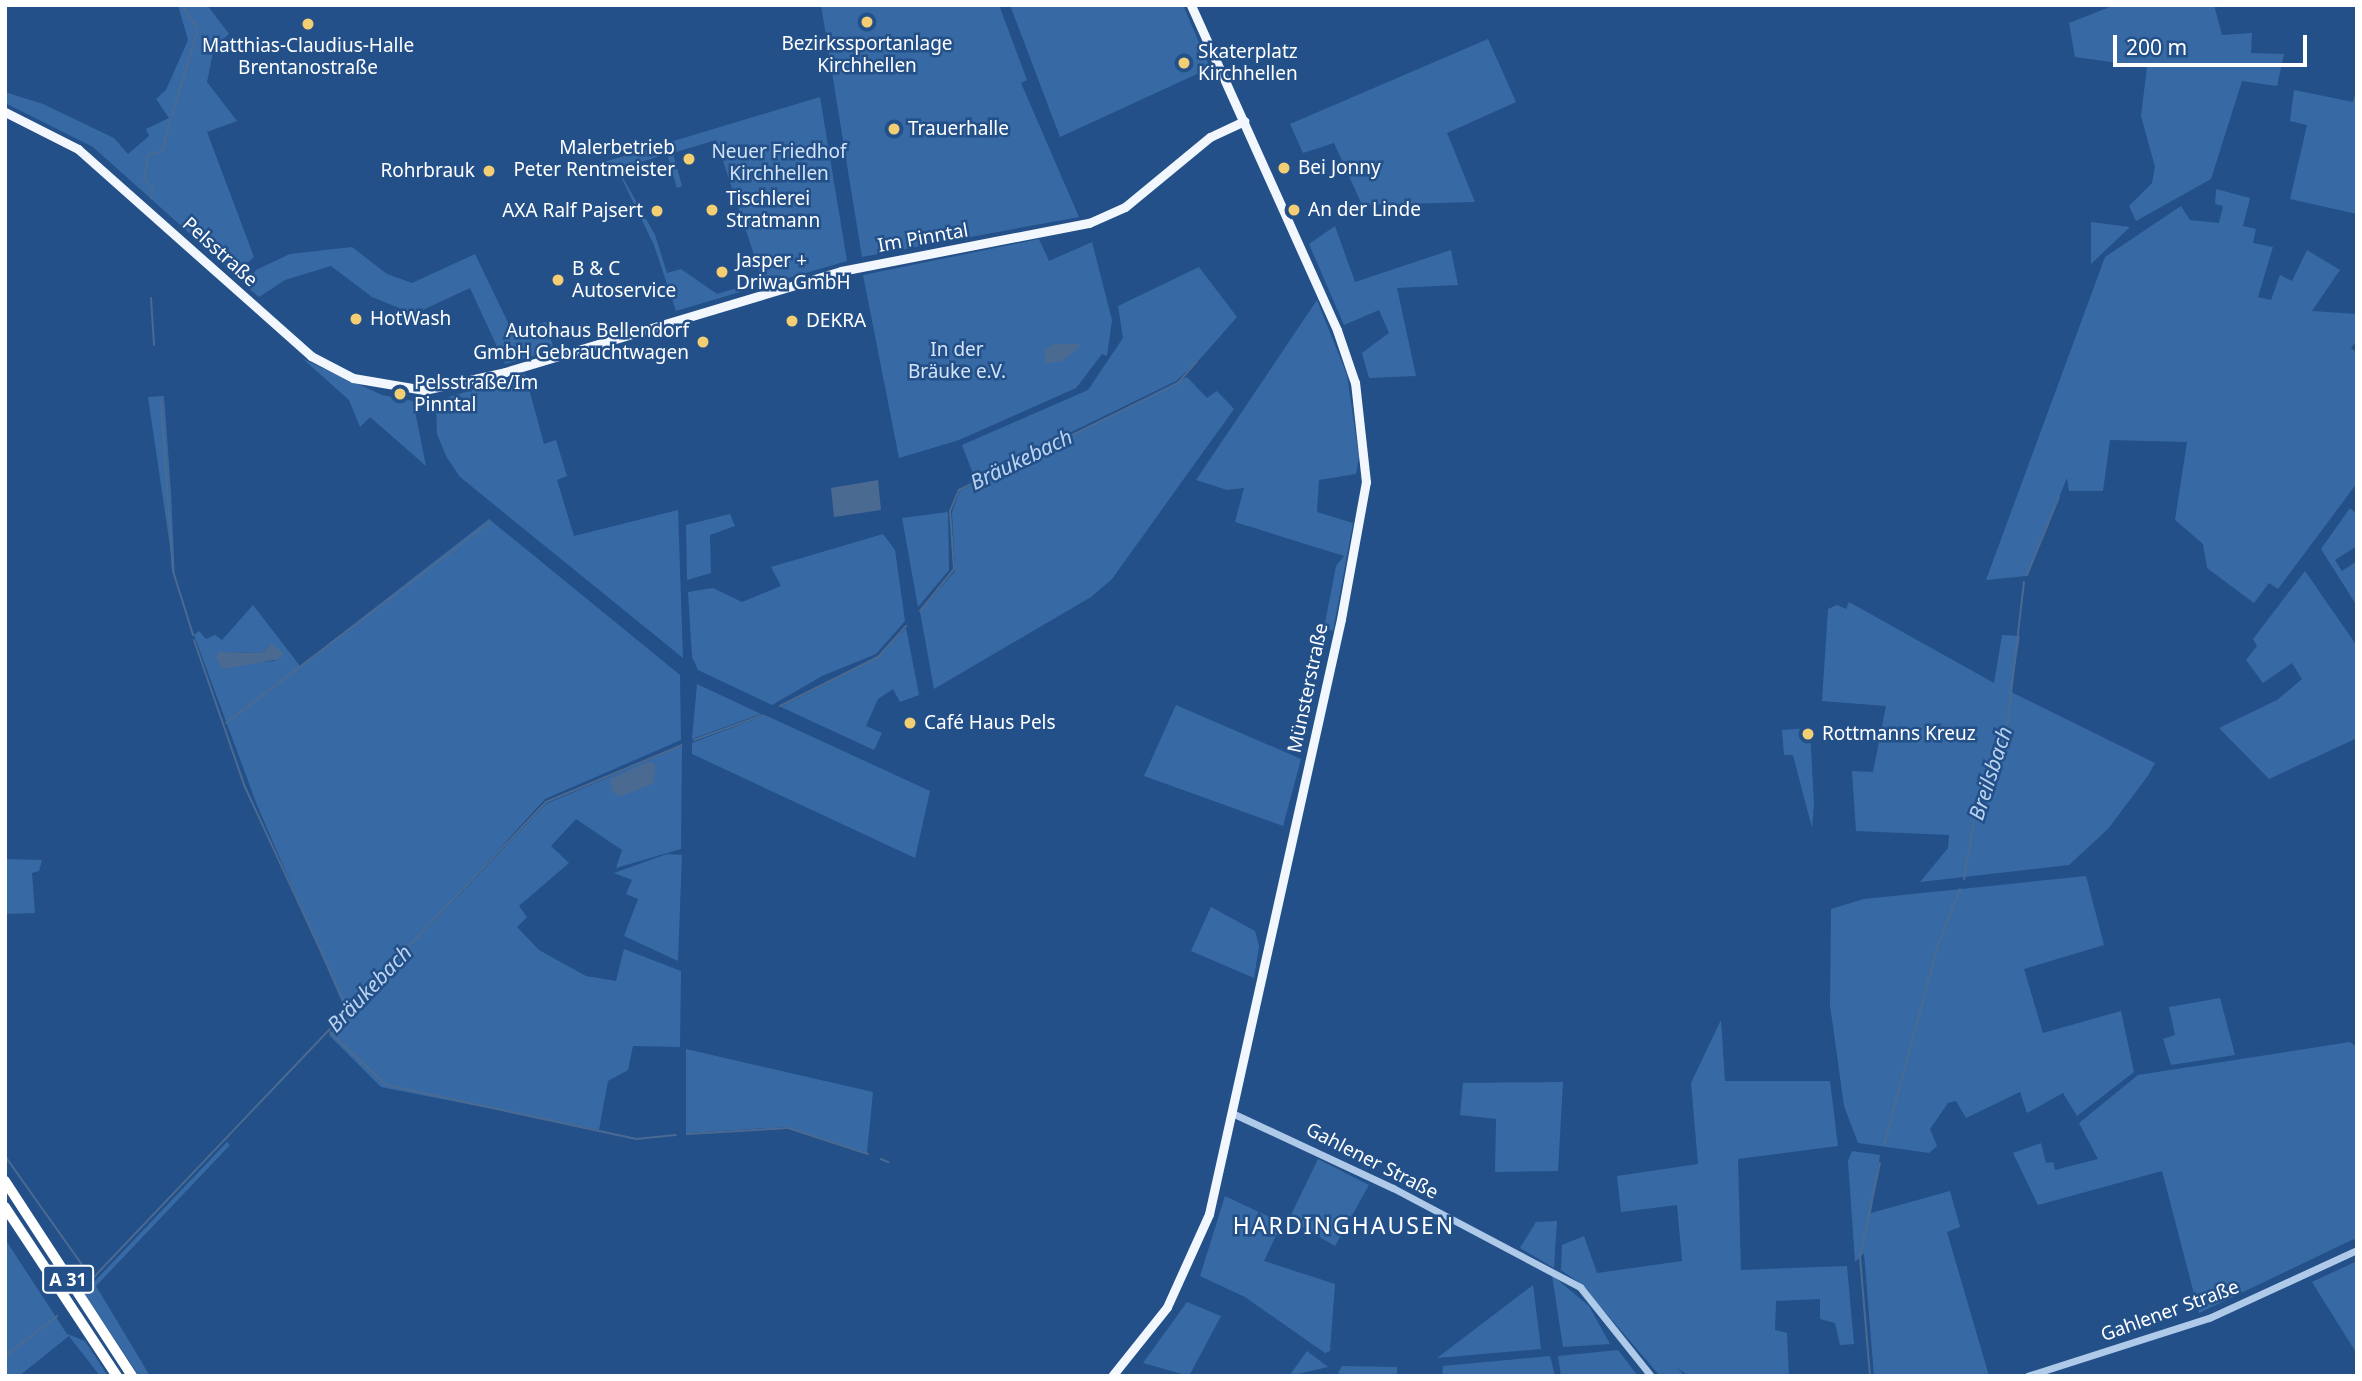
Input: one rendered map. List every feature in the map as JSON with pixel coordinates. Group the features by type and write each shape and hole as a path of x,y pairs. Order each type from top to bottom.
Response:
{"highway":[{"name":"A 31","path":"5,1181 132,1376"},
{"name":"A 31","path":"5,1207 117,1376"}],"main road":[{"name":"Münsterstraße","path":"1112,1376 1167,1307 1190,1265 1209,1214 1342,616 1366,482 1365,443 1344,351 1191,5"},
{"name":"Pelsstraße","path":"5,112 78,149 311,356 353,377 424,390"},
{"name":"Im Pinntal","path":"424,390 505,372 841,271 1089,223 1125,207 1210,137 1244,121"}],"street":[{"name":"Gahlener Straße","path":"1232,1113 1393,1188 1580,1287 1651,1376"},
{"name":"Gahlener Straße","path":"2027,1376 2209,1318 2357,1250"}],"green space":[{"path":"178,5 207,5 229,34 214,47 207,82 237,121 207,132 254,257 235,274 93,147 5,103 5,92 43,104 114,138 128,154 149,136 146,129 169,118 156,99 166,90 188,40"},
{"name":"Neuer Friedhof Kirchhellen","path":"821,5 999,5 1027,80 1021,83 1079,217 862,257"},
{"path":"1010,5 1183,5 1210,68 1060,137"},
{"path":"2115,5 2214,5 2222,35 2252,33 2251,53 2284,54 2277,86 2242,81 2211,179 2136,221 2129,206 2152,183 2155,167 2141,116 2147,67 2075,57 2069,23"},
{"path":"1488,39 1516,102 1447,133 1475,202 1362,205 1334,143 1303,153 1290,124"},
{"path":"2357,87 2357,214 2290,199 2307,125 2290,121 2294,90 2353,102"},
{"name":"Neuer Friedhof Kirchhellen","path":"820,97 847,261 764,285 716,140 673,153 682,186 677,188 667,154 618,169 655,235 667,273 681,269 717,294 740,287 740,292 676,311 654,245 621,177 604,162"},
{"path":"2216,189 2250,198 2243,226 2256,229 2253,243 2273,247 2258,297 2271,300 2280,275 2292,281 2307,250 2340,270 2312,311 2357,314 2357,340 2351,348 2357,353 2357,483 2278,589 2269,583 2254,603 2207,568 2203,544 2175,520 2187,442 2110,440 2103,491 2069,491 2067,478 2026,576 1986,580 2105,257 2181,206 2190,220 2219,223 2223,206 2215,204"},
{"path":"2091,222 2130,227 2091,264"},
{"path":"1335,226 1355,282 1451,250 1458,285 1397,288 1416,376 1369,378 1362,353 1389,333 1379,310 1344,325 1309,244"},
{"name":"In der Bräuke e.V.","path":"1039,239 1049,261 1092,242 1112,320 1107,356 1102,354 1076,388 959,440 899,458 863,275"},
{"path":"352,247 387,274 412,283 475,254 512,331 546,322 554,350 505,364 470,288 414,314 372,297 331,266 285,280 259,297 245,285 256,270 290,254"},
{"path":"1199,267 1237,317 1201,358 1176,381 975,479 962,445 1088,390 1123,338 1118,306"},
{"path":"1317,300 1347,375 1359,457 1356,474 1319,480 1317,512 1353,523 1333,631 1324,628 1336,566 1344,556 1235,522 1244,488 1227,490 1196,480"},
{"path":"303,359 382,395 413,401 426,466 370,417 360,427 349,400"},
{"path":"525,374 544,444 556,440 567,476 557,480 574,536 678,510 683,658 460,477 446,456 437,434 436,401"},
{"path":"1187,377 1207,398 1217,391 1234,409 1112,579 1091,597 934,689 920,612 955,571 952,512 960,491"},
{"path":"164,396 171,492 175,580 148,397"},
{"path":"2350,508 2357,514 2357,546 2335,560 2342,571 2357,561 2357,606 2321,549"},
{"path":"948,512 949,570 918,607 902,518"},
{"path":"730,514 735,526 710,535 711,573 687,580 686,525"},
{"path":"489,519 680,675 681,740 545,799 421,935 546,804 682,746 681,849 616,868 622,850 576,819 551,846 569,863 519,906 527,917 517,927 539,950 586,976 616,981 624,949 681,971 680,1047 633,1046 628,1070 608,1081 599,1130 381,1087 329,1035 347,1014 257,805 194,635 199,631 206,639 215,635 222,640 253,605 300,666","holes":["271,644 275,661 233,664 225,652 262,653"]},
{"path":"883,534 895,550 905,621 876,654 822,676 772,705 698,670 692,657 688,592 713,588 742,602 781,586 771,567"},
{"path":"2305,571 2357,646 2357,738 2269,779 2219,728 2277,700 2302,679 2292,663 2263,683 2246,660 2257,646 2253,639"},
{"path":"1849,602 1994,683 2002,635 2020,636 2011,692 2155,763 2108,829 2069,865 1920,882 1948,848 1949,835 1856,831 1852,771 1873,772 1886,706 1822,701 1828,609 1837,605 1846,609"},
{"path":"906,628 919,695 900,702 893,689 878,699 866,726 882,733 874,750 781,707 878,658"},
{"path":"697,684 761,714 692,739"},
{"path":"1176,705 1301,759 1283,826 1144,776"},
{"path":"765,715 930,791 915,858 692,754 692,743"},
{"path":"1810,728 1814,805 1812,828 1793,755 1784,755 1782,730"},
{"path":"5,837 7,859 42,860 39,871 32,873 35,913 5,914"},
{"path":"667,854 682,855 678,961 624,936 638,899 626,894 632,880 614,873"},
{"path":"2086,876 2104,945 2024,969 2043,1033 2121,1011 2134,1072 2077,1116 2063,1093 2027,1113 2020,1092 1966,1118 1956,1101 1948,1103 1930,1129 1937,1146 1929,1153 1858,1143 1844,1106 1830,1005 1831,909 1864,899"},
{"path":"1211,907 1255,931 1259,946 1254,978 1191,951"},
{"path":"2220,998 2235,1055 2171,1065 2163,1039 2175,1035 2169,1007"},
{"path":"1721,1020 1725,1081 1830,1081 1838,1146 1738,1159 1741,1270 1847,1266 1854,1344 1840,1345 1835,1323 1820,1319 1820,1299 1776,1301 1775,1330 1787,1333 1789,1376 1689,1376 1677,1368 1685,1376 1660,1376 1581,1284 1561,1270 1562,1245 1584,1236 1597,1273 1682,1261 1677,1205 1621,1212 1617,1176 1698,1164 1691,1083"},
{"path":"2350,1042 2357,1047 2357,1243 2354,1239 2199,1313 2162,1171 2038,1205 2013,1153 2041,1143 2046,1163 2053,1162 2055,1170 2098,1159 2079,1123 2138,1075"},
{"path":"686,1049 873,1092 867,1153 787,1127 686,1133"},
{"path":"1563,1082 1558,1171 1495,1172 1496,1119 1460,1115 1463,1083"},
{"path":"227,1142 230,1145 96,1286 150,1376 139,1376 80,1287 92,1284"},
{"path":"1852,1151 1880,1155 1871,1213 1950,1191 1960,1227 1947,1232 1989,1376 1874,1376 1864,1253 1855,1262 1848,1161"},
{"path":"1318,1159 1369,1185 1335,1246 1289,1219"},
{"path":"1225,1196 1282,1223 1264,1261 1335,1284 1330,1351 1325,1353 1245,1297 1200,1276"},
{"path":"1557,1221 1554,1268 1520,1248 1536,1222"},
{"path":"5,1239 67,1334 85,1341 108,1376 100,1376 69,1336 19,1376 5,1376"},
{"path":"2357,1261 2357,1354 2312,1282"},
{"path":"1552,1275 1589,1306 1610,1344 1563,1347"},
{"path":"1533,1285 1541,1349 1437,1358"},
{"path":"1187,1302 1221,1316 1189,1376 1143,1363"},
{"path":"1618,1350 1638,1376 1561,1376 1558,1356"},
{"path":"1307,1351 1328,1367 1289,1376"},
{"path":"1550,1356 1555,1376 1442,1376 1443,1366"},
{"path":"1342,1366 1397,1367 1397,1376 1337,1376"}],"shaded area":[{"path":"1055,344 1079,344 1080,347 1062,361 1045,364 1045,349"},
{"path":"878,480 881,510 834,517 831,488"},
{"path":"271,644 283,652 280,659 222,669 216,657 219,652 262,653"},
{"path":"649,762 655,764 654,783 619,797 612,791 610,779"}],"waterway":[{"path":"182,5 197,28"},
{"path":"172,115 197,32"},
{"path":"151,198 153,188 144,180 148,155 163,151 170,120"},
{"path":"151,298 154,345"},
{"name":"Bräukebach","path":"920,611 954,569 950,511 959,490 1178,383 1197,361"},
{"path":"161,401 173,571 193,635"},
{"name":"Breilsbach","path":"2027,575 2059,497"},
{"path":"226,723 490,522"},
{"name":"Breilsbach","path":"1964,879 1976,808 2006,737 2024,582"},
{"name":"Bräukebach","path":"780,706 878,657 906,626"},
{"path":"194,640 245,787 348,1010"},
{"name":"Bräukebach","path":"694,740 763,715"},
{"name":"Bräukebach","path":"91,1280 546,802 682,745"},
{"name":"Breilsbach","path":"1884,1145 1937,948 1960,889"},
{"path":"330,1032 386,1085 636,1139 676,1135"},
{"path":"687,1134 788,1128 868,1154"},
{"path":"5,1156 87,1272 91,1280 85,1288"},
{"path":"881,1159 888,1162"},
{"name":"Breilsbach","path":"1870,1376 1860,1256 1880,1163"},
{"path":"5,1356 57,1316"}],"place":[{"name":"Bezirkssportanlage Kirchhellen","path":"867,22"},
{"name":"Matthias-Claudius-Halle Brentanostraße","path":"308,24"},
{"name":"Skaterplatz Kirchhellen","path":"1184,63"},
{"name":"Trauerhalle","path":"894,129"},
{"name":"Malerbetrieb Peter Rentmeister","path":"689,159"},
{"name":"Bei Jonny","path":"1284,168"},
{"name":"Rohrbrauk","path":"489,171"},
{"name":"Tischlerei Stratmann","path":"712,210"},
{"name":"An der Linde","path":"1294,210"},
{"name":"AXA Ralf Pajsert","path":"657,211"},
{"name":"Jasper + Driwa GmbH","path":"722,272"},
{"name":"B & C Autoservice","path":"558,280"},
{"name":"HotWash","path":"356,319"},
{"name":"DEKRA","path":"792,321"},
{"name":"Autohaus Bellendorf GmbH Gebrauchtwagen","path":"703,342"},
{"name":"Pelsstraße/Im Pinntal","path":"400,394"},
{"name":"Café Haus Pels","path":"910,723"},
{"name":"Rottmanns Kreuz","path":"1808,734"}],"district":[{"name":"HARDINGHAUSEN","path":"1344,1225"}]}
